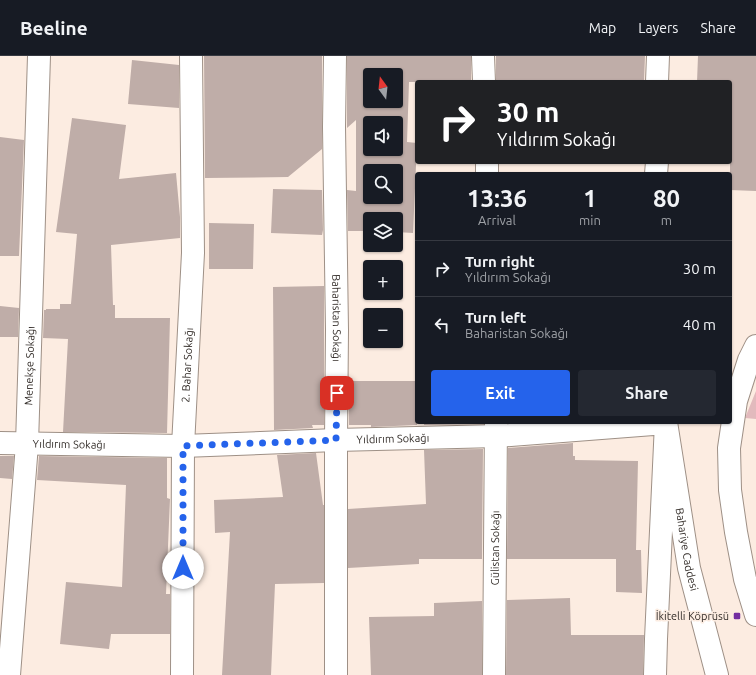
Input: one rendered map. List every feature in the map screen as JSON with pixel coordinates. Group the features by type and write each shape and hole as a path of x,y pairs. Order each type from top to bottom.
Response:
{"main road":[{"name":"Menekşe Sokağı","path":"9,675 27,444 39,56"},
{"name":"2. Bahar Sokağı","path":"182,675 183,446 193,253 191,56"},
{"name":"Baharistan Sokağı","path":"335,56 334,127 337,330 336,675"},
{"path":"483,56 484,80"},
{"path":"657,80 658,56"},
{"path":"756,346 749,360 736,401 728,448 730,490 736,532 745,579 756,616"},
{"name":"Yıldırım Sokağı","path":"0,443 183,446 336,440 497,429 618,424"},
{"path":"655,675 666,424"},
{"name":"Bahariye Caddesi","path":"666,424 689,568 717,675"},
{"name":"Gülistan Sokağı","path":"494,675 497,429"}],"shaded area":[{"path":"756,391 756,419 745,418"}],"building":[{"path":"204,56 322,56 322,149 288,177 205,178"},
{"path":"347,56 471,56 471,80 415,80 415,82 409,82 407,142 415,143 416,164 413,233 403,232 403,212 363,212 363,231 348,231 347,190 356,191 356,120 347,128"},
{"path":"496,56 645,56 644,80 496,80"},
{"path":"698,56 756,56 756,191 732,190 732,172 730,172 730,164 732,164 732,80 697,80"},
{"path":"132,60 179,65 179,108 128,104"},
{"path":"72,118 126,125 119,179 176,173 180,217 180,238 111,245 113,305 115,305 115,318 170,318 167,433 63,432 68,339 43,338 44,310 60,309 60,304 71,304 77,234 56,232"},
{"path":"0,137 24,140 19,256 0,256"},
{"path":"273,189 322,190 322,235 271,233"},
{"path":"209,223 254,224 253,269 209,269"},
{"path":"324,286 324,425 312,425 313,428 274,430 273,287"},
{"path":"0,306 19,308 18,337 0,337"},
{"path":"349,381 415,381 415,424 417,425 371,427 371,425 349,425"},
{"path":"424,424 483,424 424,425"},
{"path":"573,443 573,456 575,456 575,460 638,461 636,550 641,550 642,593 616,592 616,559 507,559 508,448"},
{"path":"483,449 482,559 419,559 419,564 348,568 348,509 426,504 424,450"},
{"path":"316,453 324,505 324,583 275,584 271,675 222,675 230,532 215,533 214,500 283,497 277,455"},
{"path":"0,456 14,456 12,479 0,478"},
{"path":"39,456 167,458 167,498 170,499 166,594 170,594 170,634 111,634 109,649 60,644 66,582 122,587 126,485 37,480"},
{"path":"570,598 571,635 644,635 643,675 506,675 507,600"},
{"path":"482,601 482,675 371,675 369,617 434,616 434,603"}],"place":[{"name":"İkitelli Köprüsü","path":"737,616"}],"route":[{"path":"183,568 183,446 336,440 337,393"}]}
